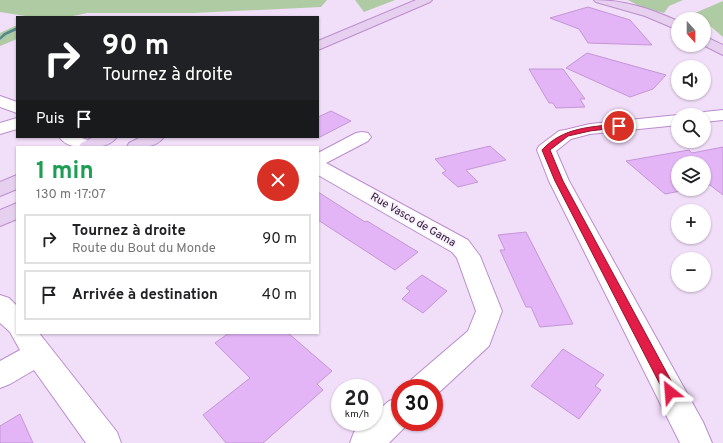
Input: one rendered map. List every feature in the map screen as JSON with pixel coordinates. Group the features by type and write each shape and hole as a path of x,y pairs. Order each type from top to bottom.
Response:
{"street":[{"path":"319,46 426,0"},
{"path":"600,0 634,8 661,17 671,22"},
{"path":"711,44 723,51"},
{"path":"711,116 723,115"},
{"path":"671,121 590,129 565,134 546,150 559,181 696,443"},
{"path":"0,129 16,122"},
{"path":"319,159 362,137"},
{"path":"70,138 85,146"},
{"path":"89,146 106,138"},
{"path":"138,146 153,138"},
{"name":"Rue Vasco de Gama","path":"319,167 460,246 468,256 489,311 479,338 433,379"},
{"path":"0,190 16,182"},
{"path":"0,219 16,211"},
{"path":"0,375 16,334"},
{"path":"24,334 105,443"},
{"path":"366,443 391,419"}],"green space":[{"path":"0,0 327,0 321,7 194,13 87,13 71,16 28,16 0,12"},
{"path":"355,0 395,0 364,12"},
{"path":"628,0 683,0 669,6 664,13 641,7"},
{"path":"723,1 723,37 711,27 711,12 697,12"},
{"path":"16,25 16,39 0,46 0,33"}],"building":[{"path":"588,7 630,20 652,45 588,43 579,29 550,18"},
{"path":"587,53 666,75 653,89 630,97 566,68"},
{"path":"529,69 563,69 585,99 580,99 585,107 556,108 553,103 549,103"},
{"path":"331,111 351,121 319,137 319,117"},
{"path":"490,146 506,160 466,170 478,182 458,187 442,173 446,171 435,159"},
{"path":"723,147 723,195 711,186 711,156 671,156 671,193 665,194 626,161 689,150 692,153"},
{"path":"319,193 365,222 367,221 418,252 395,270 319,221"},
{"path":"526,232 573,324 540,327 531,307 526,307 500,250 505,250 498,235"},
{"path":"422,275 447,291 423,313 402,299 410,291 406,288"},
{"path":"228,334 289,334 332,371 317,384 323,390 263,443 226,443 203,415 250,378 215,343"},
{"path":"563,349 604,375 595,386 601,390 579,419 531,386"},
{"path":"20,414 33,443 0,443 0,426"}],"waterway":[{"path":"0,39 5,34 16,28"}],"route":[{"path":"619,126 590,129 565,134 546,150 559,181 670,392"}]}
